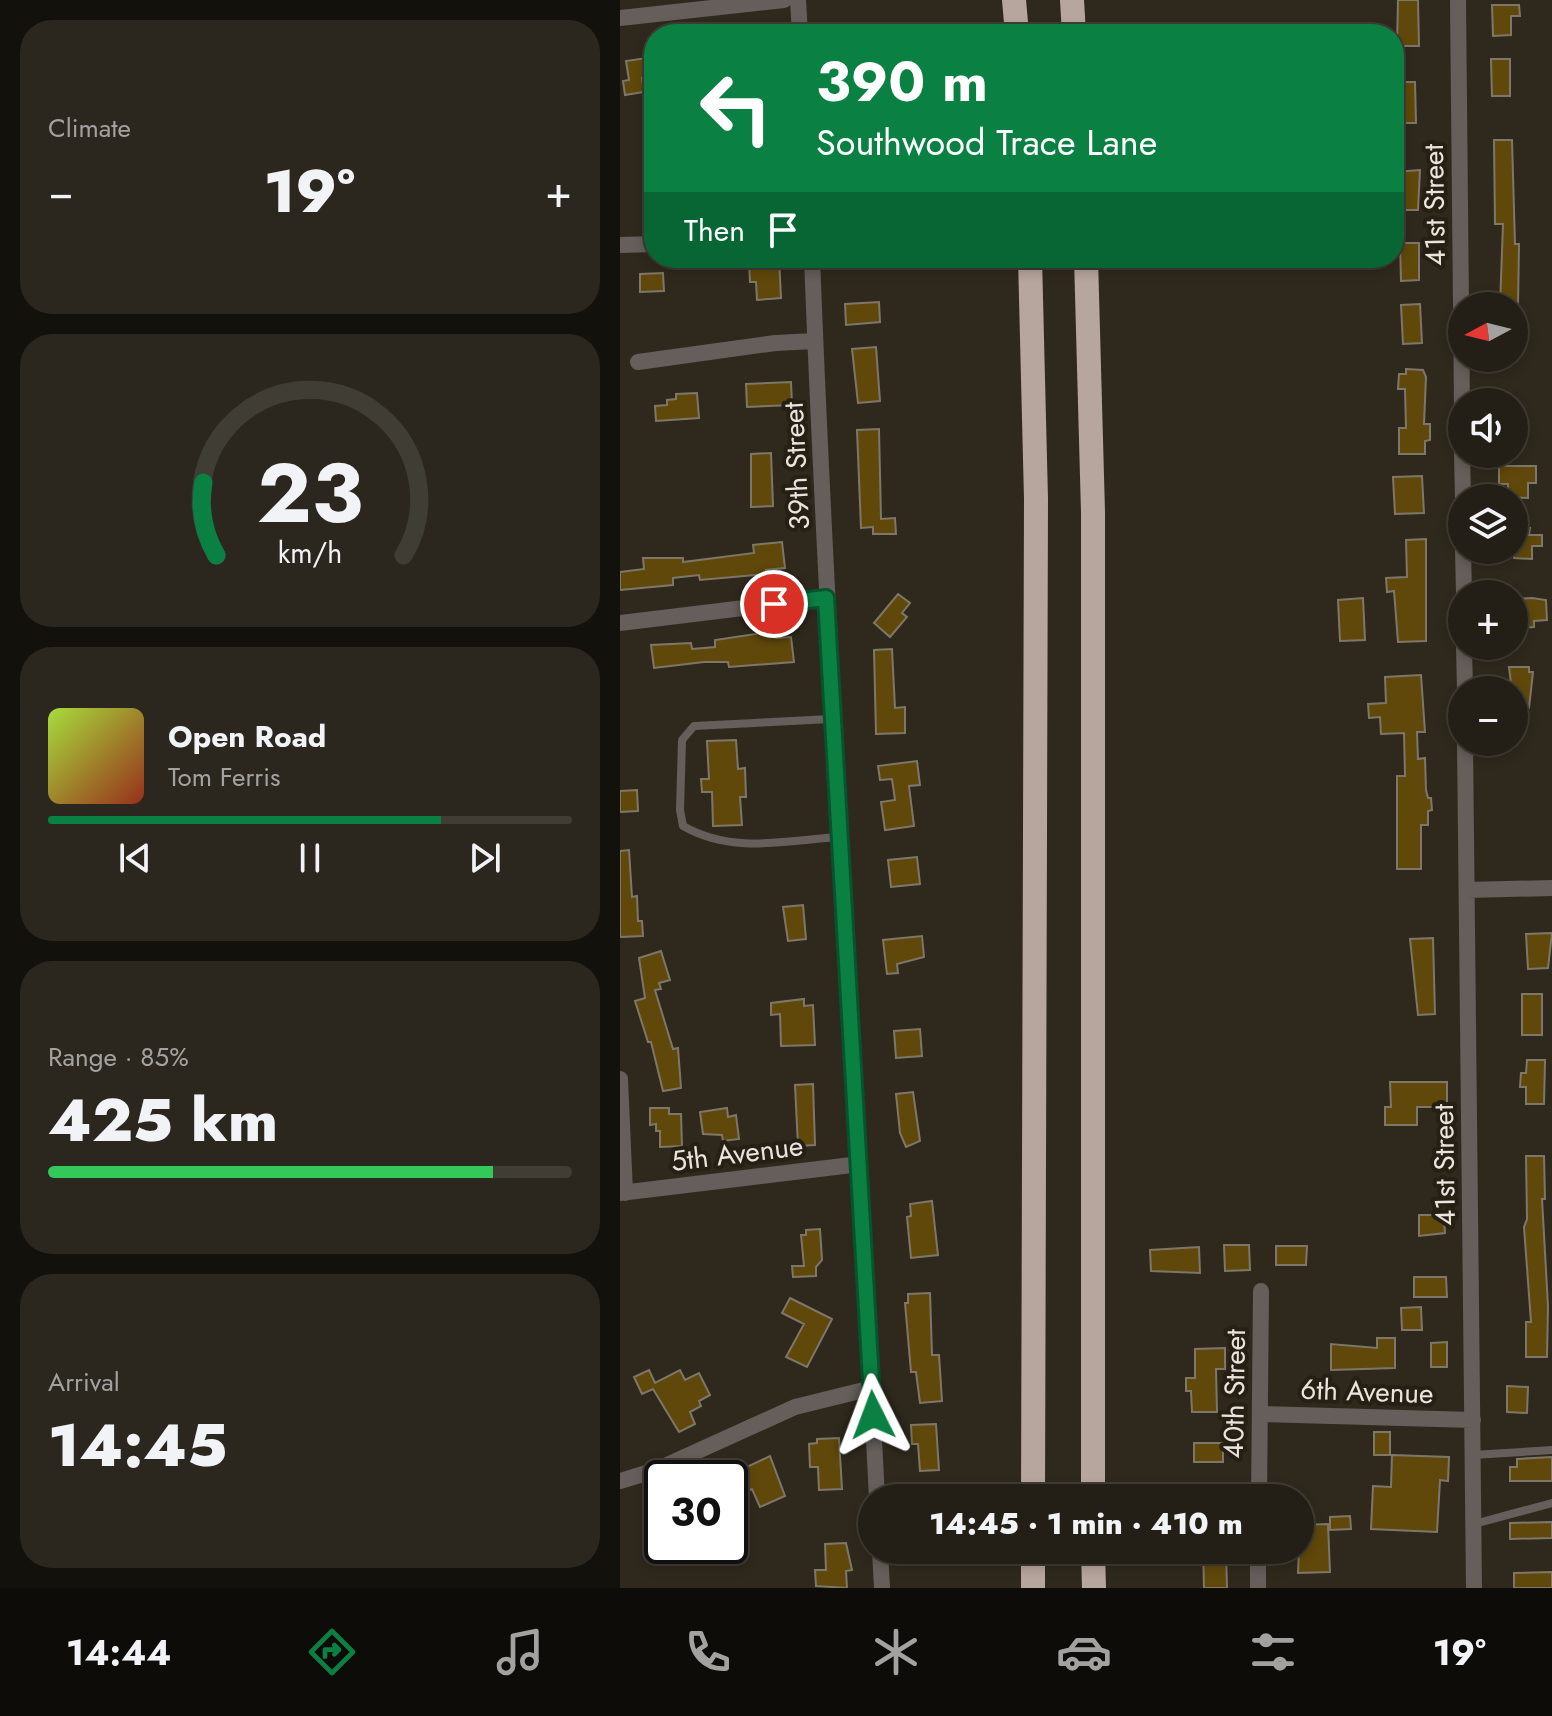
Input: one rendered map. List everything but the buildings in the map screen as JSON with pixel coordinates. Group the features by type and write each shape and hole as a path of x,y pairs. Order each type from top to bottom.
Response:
{"highway":[{"path":"1014,0 1016,24"},
{"path":"1072,0 1073,24"},
{"path":"1030,268 1036,499 1033,1484"},
{"path":"1086,268 1093,512 1093,1484"},
{"path":"1033,1564 1033,1588"},
{"path":"1093,1564 1094,1588"}],"street":[{"path":"620,18 784,0"},
{"path":"798,0 799,24"},
{"name":"41st Street","path":"1458,0 1462,388"},
{"path":"620,245 644,244"},
{"name":"39th Street","path":"812,268 828,566 826,598 831,719 860,1164 876,1484"},
{"path":"638,362 775,343 815,341"},
{"path":"620,623 826,598"},
{"name":"41st Street","path":"1465,756 1474,1588"},
{"path":"1467,890 1552,888"},
{"path":"620,1079 623,1193"},
{"name":"5th Avenue","path":"623,1193 860,1164"},
{"name":"40th Street","path":"1259,1484 1261,1291"},
{"path":"620,1481 656,1470 795,1407 872,1388"},
{"name":"6th Avenue","path":"1260,1414 1473,1420"},
{"path":"881,1564 882,1588"},
{"path":"1258,1564 1258,1588"}],"lane":[{"path":"831,719 712,722 694,726 682,740 680,810 683,826 712,841 744,844 838,837"},
{"path":"1473,1455 1552,1450"},
{"path":"1473,1524 1552,1503"}],"route":[{"path":"774,604 826,598 873,1415"}]}
